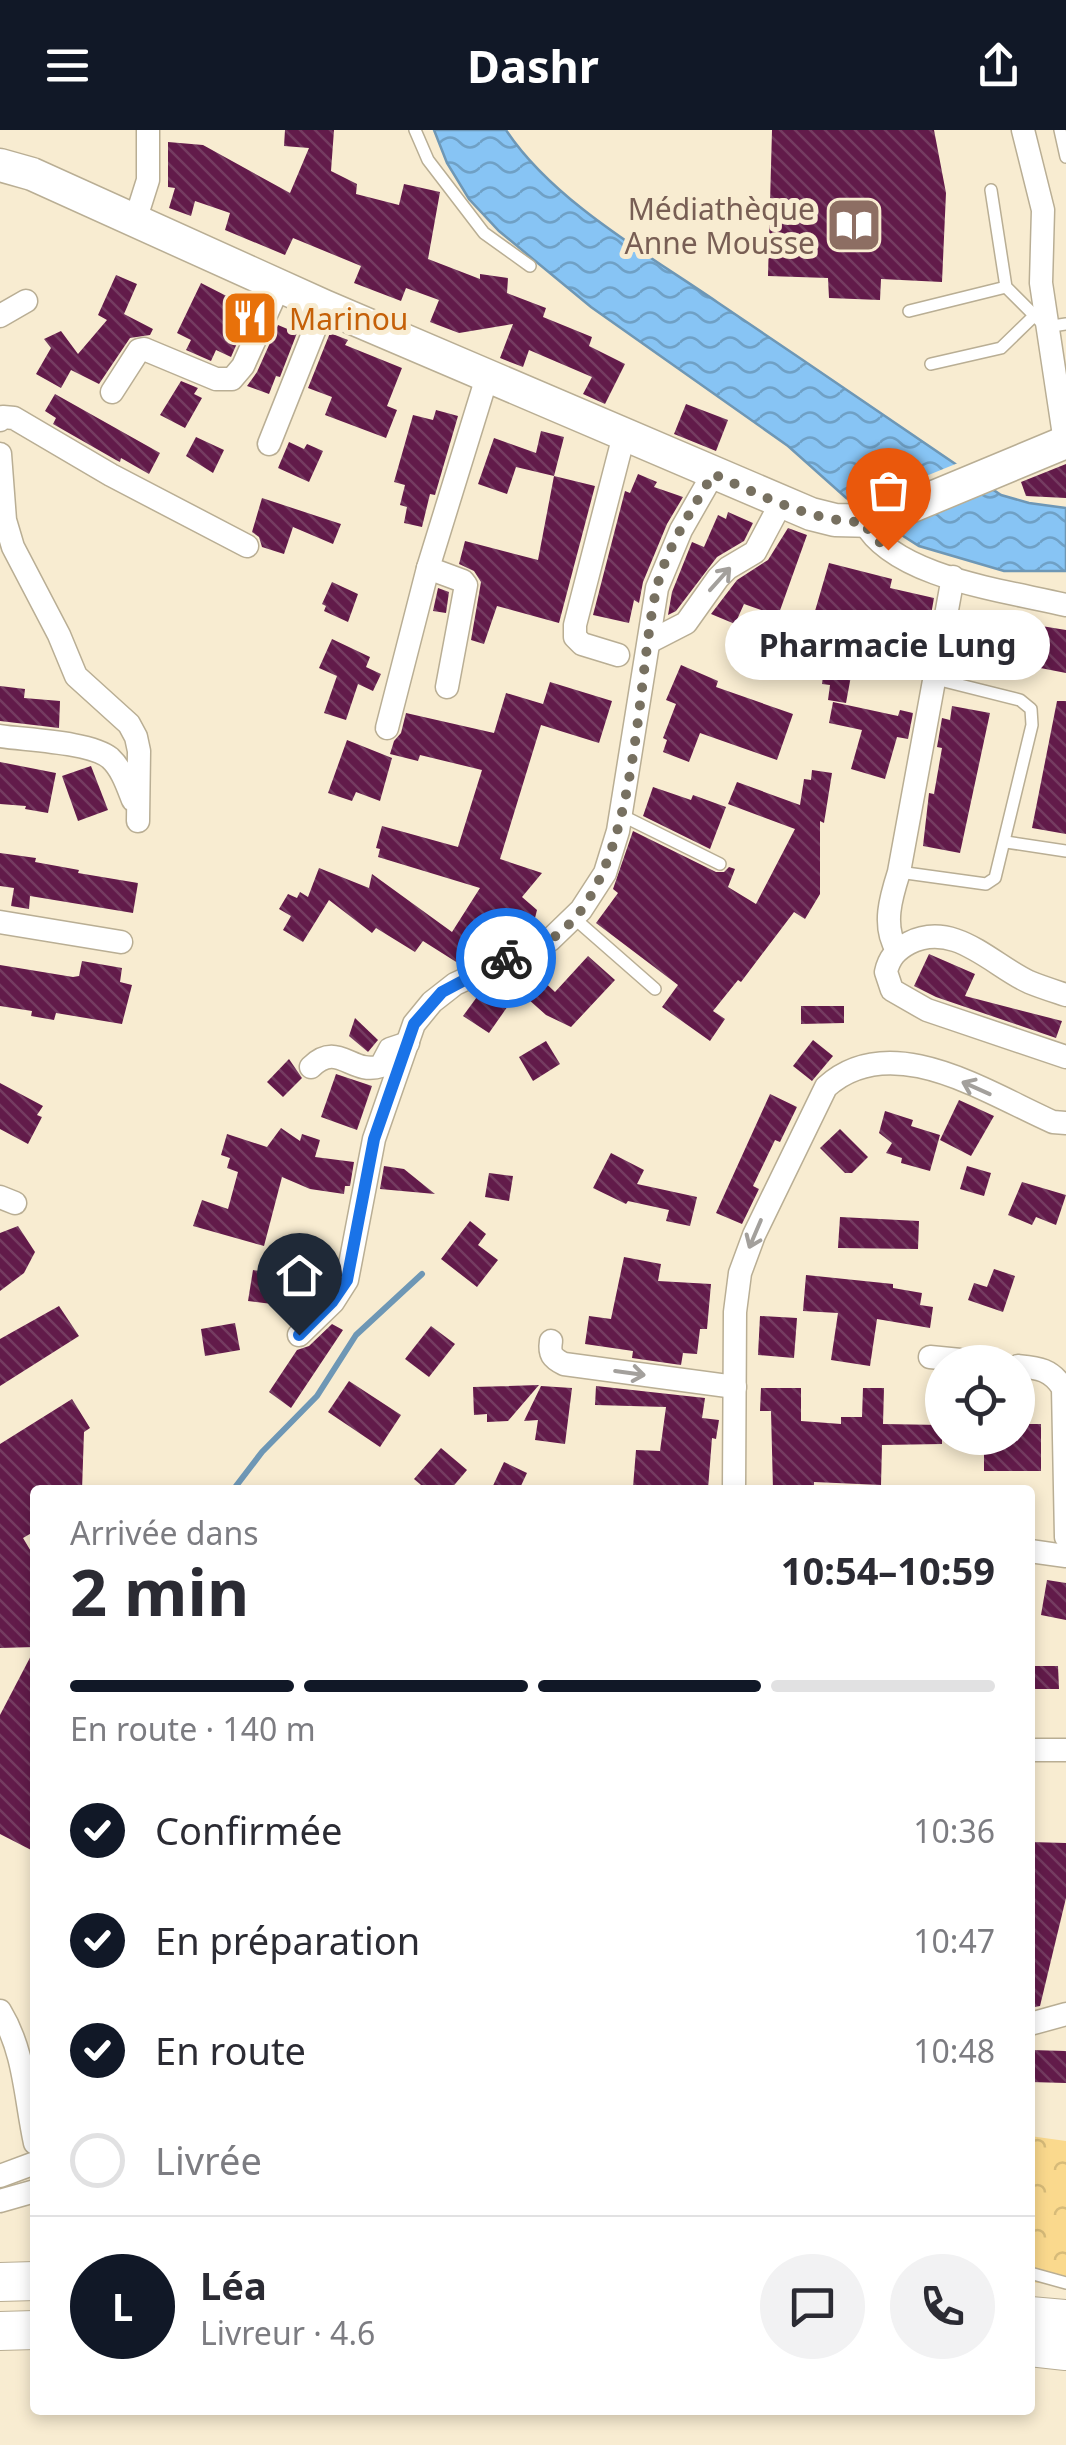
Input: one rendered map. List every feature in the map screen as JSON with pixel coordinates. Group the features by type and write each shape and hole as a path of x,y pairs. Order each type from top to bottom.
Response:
{"highway":[{"path":"0,2282 30,2281"},
{"path":"0,2312 30,2311"},
{"path":"1035,2316 1066,2319"},
{"path":"0,2331 30,2330"},
{"path":"1035,2348 1066,2351"}],"main road":[{"path":"0,164 32,174 324,306 781,504 835,520 871,521 1065,442"}],"street":[{"path":"135,221 148,180 148,130"},
{"path":"1023,130 1043,210 1042,283 1065,442"},
{"path":"112,392 138,350 216,379 232,379 243,366 279,286"},
{"path":"0,316 26,301"},
{"path":"269,444 324,306"},
{"path":"387,728 428,568 487,377"},
{"path":"0,420 14,418 110,475 247,546"},
{"path":"618,655 582,644 575,637 575,625 624,435"},
{"path":"0,454 5,520 13,547 76,676 129,724 136,737 138,820 123,774 108,756 87,749 0,736"},
{"path":"299,1335 332,1302 347,1280 374,1139 422,1012 442,992 493,964 550,940 574,918 604,873 621,815 656,588 681,530 713,474"},
{"path":"649,642 686,622 718,578 754,552 781,504"},
{"path":"871,521 870,533 905,561 1066,605"},
{"path":"428,568 466,585 447,687"},
{"path":"897,950 890,939 889,903 899,872 953,577"},
{"path":"0,922 121,942"},
{"path":"1066,995 1029,982 952,938 916,940 897,950 886,972 892,990 928,1010 1066,1057"},
{"path":"312,1067 320,1059 334,1056 373,1069 382,1066 390,1049 408,1042"},
{"path":"734,1485 734,1312 740,1273 754,1234 826,1087 842,1072 864,1063 912,1066 942,1073 1053,1122 1066,1123"},
{"path":"551,1341 553,1358 564,1364 734,1387"},
{"path":"1035,1367 1055,1375 1063,1388 1066,1536"},
{"path":"1035,1551 1066,1556"},
{"path":"1035,1750 1066,1750"},
{"path":"0,2011 17,2041 30,2120"},
{"path":"1035,2023 1066,2014"},
{"path":"0,2095 24,2093"},
{"path":"0,2176 30,2165"},
{"path":"0,2201 30,2192"}],"lane":[{"path":"415,130 428,160 484,232 530,266"},
{"path":"1060,130 1066,158"},
{"path":"930,364 1000,348 1049,322 1006,287 991,190"},
{"path":"910,311 1006,287"},
{"path":"899,872 986,884 996,878 1032,725 1031,709 1020,700 936,679"},
{"path":"621,815 720,864"},
{"path":"1006,842 1066,851"},
{"path":"574,918 655,989"},
{"path":"1035,2274 1066,2283"}],"green space":[{"path":"1035,2137 1066,2141 1066,2286 1035,2283"}],"water":[{"path":"434,130 506,130 549,180 603,225 1001,495 1066,508 1066,571 1004,571 919,546 853,504 788,446 591,307 499,231 469,199 447,163"}],"pier":[{"path":"958,463 997,486 905,526 901,538 842,500 872,498"}],"building":[{"path":"285,130 334,130 331,171 357,184 356,194 399,205 404,184 440,192 428,259 480,279 480,274 508,278 507,293 546,308 543,317 592,337 589,346 625,364 605,404 583,394 592,377 529,350 523,367 500,358 513,324 459,333 430,322 439,300 406,288 401,301 354,283 361,266 293,238 285,255 225,230 230,213 195,201 191,216 169,208 175,188 168,187 168,142 203,145 290,193 309,148 284,146"},
{"path":"772,130 934,130 946,193 942,282 881,279 880,300 829,298 828,278 768,276"},
{"path":"116,275 137,284 124,314 153,329 150,335 130,338 99,384 71,370 61,388 36,374 51,348 44,339 61,331 78,354 107,320 98,315"},
{"path":"201,283 252,309 231,357 216,350 211,361 186,350 191,340 177,333"},
{"path":"278,325 297,333 269,394 247,386"},
{"path":"330,333 348,340 345,345 402,368 387,406 397,410 386,438 325,415 332,397 308,388"},
{"path":"181,381 198,388 194,394 202,398 185,428 160,415"},
{"path":"55,394 160,453 149,474 53,424 56,418 45,411"},
{"path":"686,404 728,420 716,451 674,434"},
{"path":"436,410 458,416 422,527 404,523 407,507 400,505 405,485 394,482 413,415 433,420"},
{"path":"541,431 564,437 554,476 516,467 507,494 478,484 494,438 536,453"},
{"path":"196,437 224,450 213,473 186,456"},
{"path":"289,442 323,451 309,482 278,468"},
{"path":"1066,464 1066,498 1026,496 1021,482"},
{"path":"638,474 657,482 654,487 683,497 667,524 643,582 639,603 634,600 629,623 593,615 625,491 630,493"},
{"path":"554,476 595,486 559,623 497,606 484,644 471,640 481,582 474,571 459,564 465,541 538,560"},
{"path":"262,498 341,524 333,544 293,527 284,554 262,547 259,537 252,532"},
{"path":"728,512 753,523 744,541 717,557 676,611 668,615 672,592 692,542 704,547 718,515 726,519"},
{"path":"788,528 807,535 778,616 744,604 735,624 711,614 737,580 768,560"},
{"path":"829,563 892,579 890,588 934,598 927,637 887,629 882,652 877,651 874,662 869,662 868,668 853,665 846,703 828,700 830,685 822,684 827,640 808,635"},
{"path":"332,582 358,594 348,622 324,611 326,606 322,604"},
{"path":"438,588 449,592 446,613 433,611"},
{"path":"995,613 1024,619 1023,623 1066,630 1066,673 963,653 970,615 994,619"},
{"path":"332,639 370,657 366,667 381,674 373,691 358,684 346,720 324,713 337,676 319,668"},
{"path":"681,665 718,681 716,687 793,714 777,760 700,733 689,762 663,752 667,740 663,738 676,704 666,700"},
{"path":"550,682 612,701 599,743 541,725 500,859 542,873 522,897 537,910 533,926 499,916 471,960 461,965 423,941 415,952 376,928 372,933 329,900 303,942 283,930 291,916 279,909 288,894 297,898 300,892 308,897 319,868 369,888 372,874 452,932 480,888 378,857 380,849 376,848 382,826 458,847 482,770 420,755 418,761 390,754 394,741 401,733 406,713 494,733 506,693 543,704"},
{"path":"0,686 25,689 24,698 60,701 59,728 0,721"},
{"path":"1057,701 1066,701 1066,834 1032,828"},
{"path":"833,702 898,716 900,710 913,713 908,739 897,737 885,779 851,769 862,730 829,723"},
{"path":"952,706 990,713 960,853 923,846 929,793 934,794 942,748 937,747 942,718 950,720"},
{"path":"347,740 392,758 380,801 356,792 352,801 328,793"},
{"path":"0,762 56,773 48,813 0,804"},
{"path":"91,766 108,810 78,821 62,776"},
{"path":"812,770 832,773 824,823 820,821 820,894 805,919 794,912 741,982 738,980 713,1011 725,1019 710,1041 662,1007 678,985 596,923 618,893 613,889 633,831 716,872 735,869 728,887 756,904 795,829 728,804 737,782 800,805 804,779 811,780"},
{"path":"653,787 726,807 710,849 643,816"},
{"path":"0,853 138,883 133,913 30,896 29,909 11,906 14,888 0,886"},
{"path":"929,954 975,974 965,996 1062,1021 1056,1038 914,986"},
{"path":"588,956 615,980 571,1027 546,1015 519,991 535,973 555,992"},
{"path":"82,961 122,968 120,982 132,985 122,1024 56,1013 54,1020 31,1016 32,1011 0,1006 0,965 73,977 79,976"},
{"path":"485,986 510,1003 489,1033 463,1016"},
{"path":"801,1006 844,1006 844,1023 801,1024"},
{"path":"355,1018 378,1040 368,1052 349,1036"},
{"path":"813,1040 833,1056 812,1081 793,1066"},
{"path":"546,1041 560,1064 533,1081 519,1057"},
{"path":"289,1059 302,1078 283,1097 267,1082"},
{"path":"336,1074 372,1086 357,1130 321,1117"},
{"path":"0,1083 43,1106 37,1115 42,1117 28,1144 0,1129"},
{"path":"770,1094 797,1107 780,1142 775,1140 753,1186 759,1189 742,1224 716,1213"},
{"path":"959,1100 994,1116 971,1156 940,1140"},
{"path":"885,1111 913,1120 911,1126 940,1135 930,1171 901,1163 902,1158 886,1153 892,1143 879,1133"},
{"path":"281,1128 300,1141 302,1134 320,1140 315,1157 354,1162 350,1186 345,1186 344,1194 310,1189 282,1177 264,1246 193,1226 202,1200 228,1209 238,1172 227,1168 230,1158 221,1155 227,1134 267,1147"},
{"path":"840,1129 868,1157 852,1173 845,1173 820,1148"},
{"path":"611,1153 644,1170 637,1184 697,1197 690,1226 666,1221 669,1210 628,1201 626,1204 593,1188"},
{"path":"384,1166 404,1169 435,1194 380,1189"},
{"path":"967,1166 991,1173 984,1196 960,1189"},
{"path":"489,1173 513,1176 509,1201 485,1197"},
{"path":"1022,1182 1066,1195 1056,1225 1036,1217 1032,1225 1008,1215"},
{"path":"840,1217 919,1221 918,1249 838,1248"},
{"path":"470,1221 486,1234 478,1245 498,1260 477,1287 441,1259"},
{"path":"18,1226 35,1252 24,1273 0,1291 0,1233"},
{"path":"624,1257 661,1264 658,1281 711,1284 707,1329 700,1329 697,1354 683,1353 681,1365 632,1358 633,1351 585,1344 589,1316 611,1319"},
{"path":"994,1269 1015,1276 1003,1312 968,1300 974,1283 987,1287"},
{"path":"253,1270 292,1275 288,1306 248,1301"},
{"path":"806,1275 893,1284 893,1288 922,1293 920,1305 933,1307 930,1328 877,1319 870,1366 831,1360 838,1313 803,1311"},
{"path":"59,1306 79,1336 0,1386 0,1339"},
{"path":"760,1316 797,1318 794,1358 758,1355"},
{"path":"235,1323 240,1350 205,1356 201,1329"},
{"path":"332,1324 343,1330 291,1408 269,1392 297,1350 309,1346"},
{"path":"431,1326 455,1344 429,1377 405,1359"},
{"path":"349,1381 401,1415 380,1447 328,1412"},
{"path":"539,1385 508,1421 487,1422 487,1414 474,1415 473,1387"},
{"path":"541,1386 572,1388 565,1444 535,1440 538,1420 524,1421"},
{"path":"596,1386 705,1398 702,1418 719,1420 716,1439 712,1438 708,1485 633,1485 636,1450 660,1451 666,1407 595,1405"},
{"path":"761,1388 801,1388 801,1421 841,1424 841,1417 862,1417 863,1388 884,1388 883,1424 925,1425 925,1444 882,1445 881,1485 773,1485 771,1411 760,1411"},
{"path":"72,1399 90,1428 84,1432 82,1485 30,1485 30,1534 23,1538 30,1550 30,1647 0,1648 0,1444"},
{"path":"1035,1424 1041,1424 1041,1471 984,1471 984,1455 1035,1455"},
{"path":"441,1448 467,1470 454,1485 421,1485 414,1479"},
{"path":"504,1462 527,1473 521,1485 493,1485"},
{"path":"1047,1580 1066,1583 1066,1620 1041,1615"},
{"path":"30,1658 30,1849 0,1834 0,1715"},
{"path":"1035,1666 1058,1666 1059,1689 1035,1689"},
{"path":"1035,1842 1066,1843 1066,1898 1040,2006 1035,2007"},
{"path":"1035,2050 1066,2051 1066,2083 1035,2082"}],"waterway":[{"path":"237,1485 262,1452 317,1396 356,1335 422,1274"}],"way so far":[{"path":"506,958 550,940 581,910 604,873 618,830 656,588 681,530 713,474 811,514 864,522 888,550"}],"place":[{"name":"Médiathèque Anne Mousse","path":"854,225"},
{"name":"Marinou","path":"250,318"},
{"name":"Pharmacie Lung","path":"888,550"}],"route":[{"path":"299,1335 332,1302 347,1280 374,1139 414,1024 442,992 506,958"}]}
